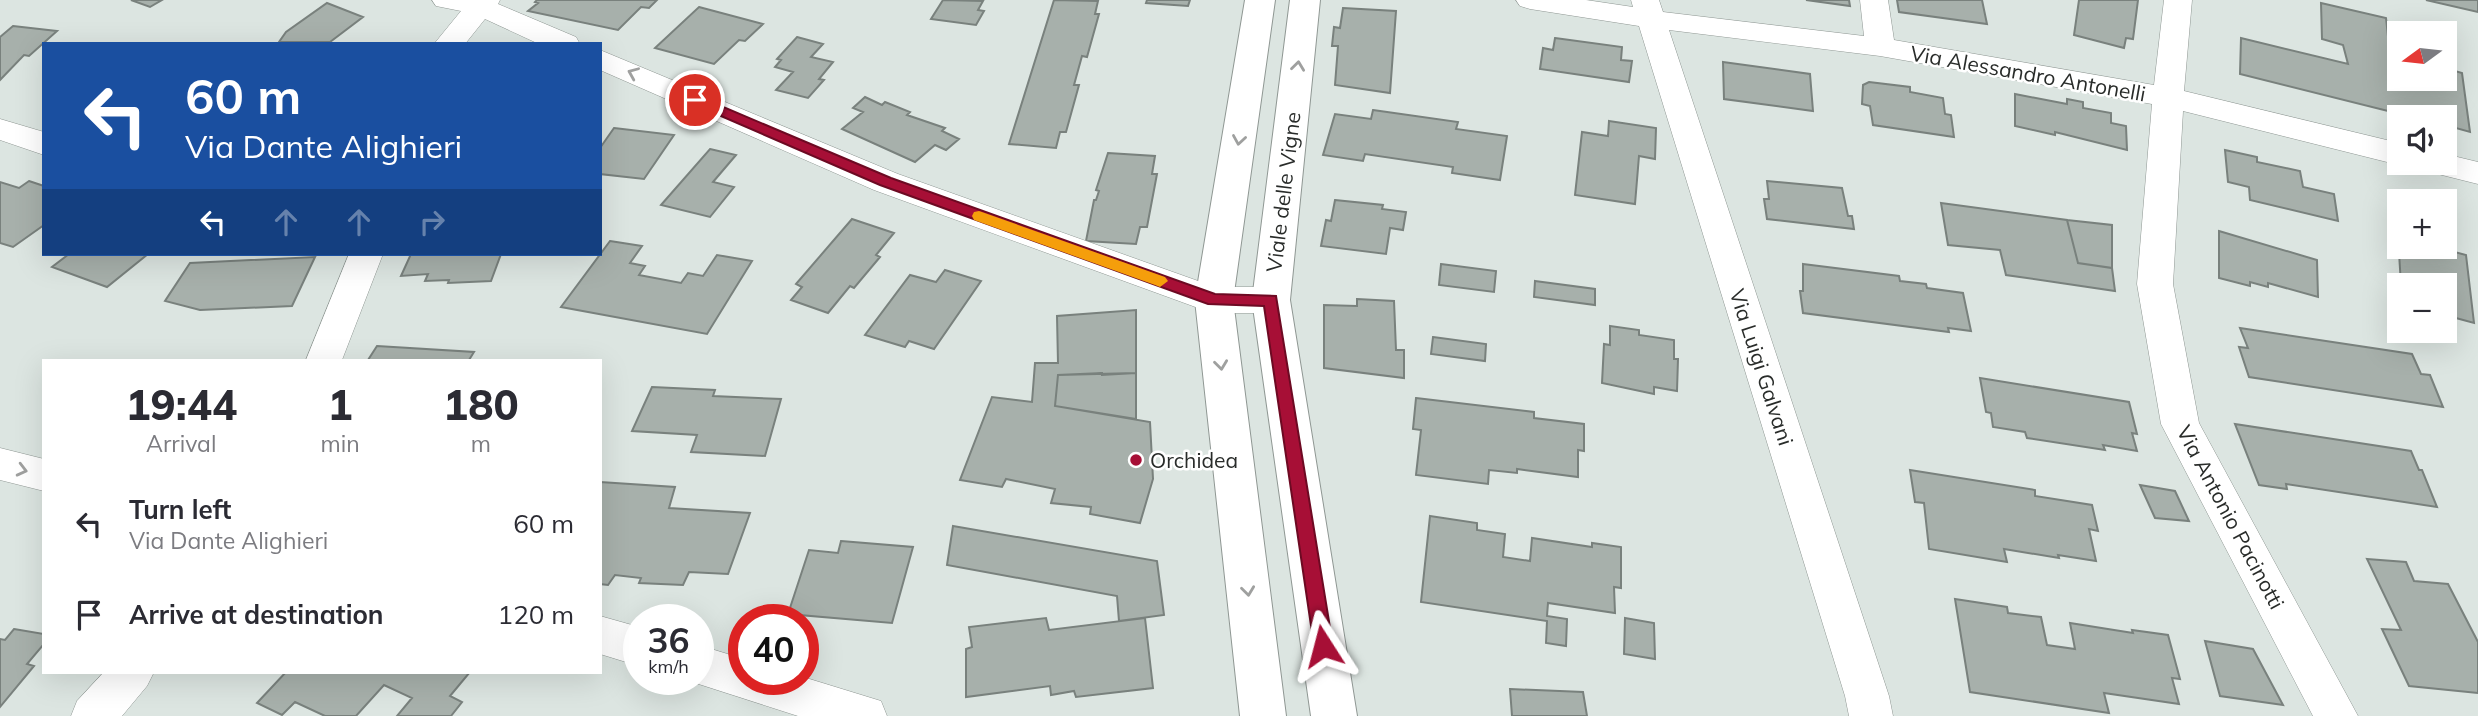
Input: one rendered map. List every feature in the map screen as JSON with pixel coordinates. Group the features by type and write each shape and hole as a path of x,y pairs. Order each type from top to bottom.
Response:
{"street":[{"path":"446,0 483,3 561,42"},
{"path":"1260,0 1214,300 1263,716"},
{"name":"Viale delle Vigne","path":"1305,0 1270,300 1334,716"},
{"name":"Via Alessandro Antonelli","path":"1530,0 1648,9 2168,97 2387,150"},
{"path":"1874,0 1880,47"},
{"name":"Via Antonio Pacinotti","path":"2178,0 2168,97 2155,284 2180,424 2336,716"},
{"path":"451,42 483,3"},
{"name":"Via Luigi Galvani","path":"1648,9 1867,696 1871,716"},
{"path":"602,60 886,182 1214,300 1270,300"},
{"path":"1,129 42,143"},
{"path":"2457,168 2478,173"},
{"path":"324,359 365,256"},
{"path":"0,464 42,474"},
{"path":"602,636 623,642"},
{"path":"93,716 130,674"},
{"path":"796,695 865,716"}],"building":[{"path":"131,0 162,0 150,7"},
{"path":"657,0 649,8 641,7 618,30 528,11 538,3 535,2"},
{"path":"943,0 983,1 978,10 984,11 976,25 931,19"},
{"path":"1054,0 1098,1 1095,14 1099,14 1087,57 1082,56 1074,85 1079,85 1066,132 1060,132 1056,148 1009,144"},
{"path":"1147,0 1190,0 1188,6 1146,3"},
{"path":"1806,0 1849,0 1850,6"},
{"path":"1897,0 1982,0 1987,24 1899,12"},
{"path":"2079,0 2138,0 2133,39 2126,38 2124,48 2074,35"},
{"path":"2426,0 2478,0 2478,12"},
{"path":"327,3 363,17 330,42 279,42 286,32"},
{"path":"2321,3 2386,18 2387,91 2457,91 2457,72 2462,73 2470,132 2457,128 2457,105 2387,105 2387,111 2240,74 2241,38 2348,64 2343,45 2322,39"},
{"path":"699,7 763,24 745,41 739,40 714,64 655,48"},
{"path":"1343,8 1396,11 1390,93 1335,85 1338,46 1332,46 1334,27 1340,28"},
{"path":"13,26 57,31 29,56 24,55 0,80 0,37"},
{"path":"797,37 823,44 811,57 833,62 819,79 824,80 808,98 776,90 793,72 775,67 781,60 777,59"},
{"path":"1555,38 1622,47 1621,60 1632,61 1629,82 1540,69 1543,48 1553,50"},
{"path":"1723,62 1810,74 1813,111 1724,99"},
{"path":"1869,82 1910,87 1910,92 1943,98 1945,114 1951,115 1954,137 1873,125 1870,106 1862,104 1863,85"},
{"path":"2015,94 2067,104 2067,99 2083,102 2083,108 2111,113 2111,123 2126,126 2127,150 2055,132 2055,135 2015,126"},
{"path":"865,97 882,105 885,102 910,112 907,115 945,128 942,131 959,139 946,150 935,145 915,162 842,129 863,112 853,108"},
{"path":"1373,110 1458,122 1456,129 1507,136 1500,180 1452,173 1453,167 1365,154 1363,161 1323,155 1335,114 1371,119"},
{"path":"1609,121 1656,128 1655,159 1639,156 1635,204 1575,195 1582,132 1608,136"},
{"path":"614,128 674,135 644,179 602,174 602,145"},
{"path":"710,149 736,155 713,182 734,187 710,217 661,205"},
{"path":"2225,150 2257,157 2257,162 2300,171 2303,187 2334,194 2338,221 2250,200 2249,187 2228,182"},
{"path":"1108,153 1155,156 1152,174 1157,174 1147,227 1140,227 1136,244 1086,241 1094,200 1099,191 1096,190"},
{"path":"29,181 42,185 42,226 13,247 0,243 0,182 19,188"},
{"path":"1767,181 1842,188 1848,216 1852,216 1854,229 1767,219 1764,199 1769,199"},
{"path":"1335,200 1383,205 1382,209 1406,212 1403,230 1390,228 1386,254 1321,246 1326,220 1331,221"},
{"path":"1941,203 2067,220 2078,263 2112,268 2115,291 2006,275 2000,250 1948,245"},
{"path":"852,219 894,233 876,255 880,257 854,288 850,286 828,313 791,300 802,287 796,284"},
{"path":"2067,220 2112,225 2112,268 2078,263"},
{"path":"2219,231 2317,260 2318,297 2268,283 2268,287 2250,282 2250,286 2219,278"},
{"path":"610,241 642,246 630,263 645,266 639,275 681,283 688,273 703,276 717,255 752,261 707,334 561,307 599,256 602,256"},
{"path":"2457,253 2466,255 2474,323 2457,318 2457,273 2400,273 2399,259 2457,259"},
{"path":"66,256 146,256 107,287 52,267"},
{"path":"410,256 500,256 491,281 448,283 449,280 425,281 428,274 401,276"},
{"path":"315,257 292,306 200,310 165,301 190,263"},
{"path":"1441,264 1496,271 1494,292 1439,285"},
{"path":"1803,264 1899,276 1900,281 1963,293 1971,331 1948,328 1949,332 1803,313 1800,291 1803,291"},
{"path":"945,270 981,281 934,349 909,341 905,347 865,335 910,275 936,282"},
{"path":"1535,281 1595,289 1595,305 1534,297"},
{"path":"1357,299 1394,301 1396,350 1404,350 1404,378 1324,368 1324,305 1357,306"},
{"path":"1136,310 1136,373 1058,375 1055,406 1150,422 1153,479 1140,523 1090,514 1091,507 1051,503 1055,489 1006,479 1002,487 960,480 992,397 1032,402 1035,363 1058,363 1057,316"},
{"path":"1610,326 1639,330 1639,335 1674,340 1674,359 1678,359 1677,391 1654,387 1654,394 1602,383 1604,344 1610,345"},
{"path":"2240,328 2412,354 2421,374 2430,375 2443,407 2249,377 2239,347 2248,348"},
{"path":"1433,337 1486,344 1485,361 1431,354"},
{"path":"377,346 474,352 470,359 369,359"},
{"path":"1136,373 1136,419 1055,406 1058,375"},
{"path":"1980,378 2129,402 2137,434 2132,433 2137,451 2103,445 2105,450 2027,438 2025,432 1993,427 1991,413 1986,412"},
{"path":"652,387 715,390 713,396 781,399 765,456 691,452 697,435 632,431"},
{"path":"1416,398 1534,412 1534,418 1584,424 1584,451 1578,450 1578,477 1517,469 1517,473 1489,470 1488,484 1416,475 1421,430 1413,429"},
{"path":"2235,424 2411,451 2437,507 2286,484 2287,489 2259,485"},
{"path":"1910,470 2035,490 2035,496 2092,505 2098,531 2089,529 2096,561 2004,549 2007,562 1929,549 1924,503 1915,502"},
{"path":"602,482 675,487 669,508 750,513 728,574 689,572 683,585 639,583 641,578 615,575 608,585 602,584"},
{"path":"2140,485 2175,491 2189,521 2155,518"},
{"path":"1430,516 1477,523 1477,530 1505,534 1503,557 1530,561 1532,538 1592,547 1592,543 1621,547 1621,588 1614,587 1615,613 1548,603 1547,616 1567,619 1566,646 1546,643 1547,621 1421,602"},
{"path":"953,526 1157,561 1164,615 1119,621 1117,596 947,565"},
{"path":"841,541 913,547 892,623 819,617 819,604 791,604 809,550 838,553"},
{"path":"2367,559 2406,562 2414,581 2448,584 2478,642 2478,693 2409,686 2382,629 2401,630"},
{"path":"1955,599 2007,607 2008,613 2041,617 2047,645 2075,649 2070,623 2133,633 2132,630 2168,635 2180,679 2172,678 2179,704 2104,693 2109,713 1970,692"},
{"path":"1046,618 1049,630 1145,618 1153,688 1076,697 1074,691 1051,695 1050,686 966,697 966,649 972,647 969,627"},
{"path":"1625,618 1654,623 1655,659 1624,654"},
{"path":"14,629 42,634 42,646 27,664 34,666 0,707 0,639 5,640"},
{"path":"2205,641 2253,649 2283,705 2220,696"},
{"path":"284,674 468,674 450,696 462,702 451,716 397,716 412,698 384,685 356,716 325,716 295,702 282,715 257,703"},
{"path":"1510,689 1583,692 1587,716 1512,716"}],"slow traffic":[{"path":"979,216 1160,281"}],"place":[{"name":"Orchidea","path":"1136,460"}],"route":[{"path":"695,100 886,182 1214,300 1270,300 1323,646"}]}
